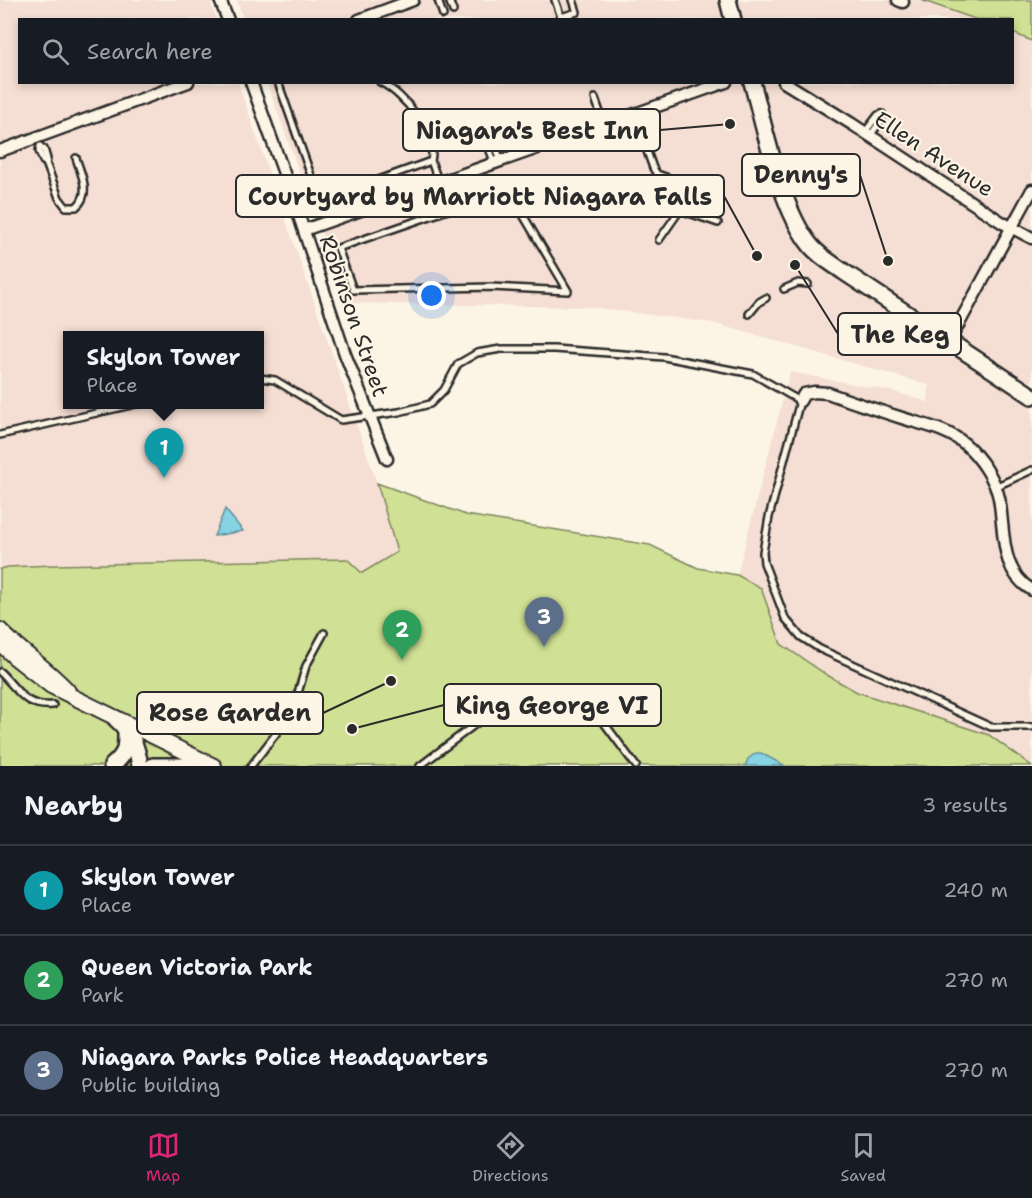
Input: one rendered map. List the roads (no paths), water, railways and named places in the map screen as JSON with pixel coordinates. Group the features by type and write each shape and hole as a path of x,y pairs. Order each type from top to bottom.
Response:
{"main road":[{"path":"728,0 732,18"},
{"path":"753,84 780,182 798,225 819,254 1031,393"},
{"path":"112,766 123,757 125,752 121,724"},
{"path":"121,724 135,742 140,766"},
{"path":"153,766 191,766"}],"street":[{"path":"220,0 227,18"},
{"path":"364,18 413,0"},
{"path":"0,151 39,142 183,84"},
{"name":"Robinson Street","path":"252,84 298,200 304,230 345,354 368,417 387,459"},
{"path":"304,230 720,84"},
{"name":"Ellen Avenue","path":"787,84 1003,223 1032,238"},
{"path":"950,340 1032,190"},
{"path":"800,401 804,394 828,393 947,432 966,445 981,461 995,487 999,498 1003,542 1008,559 1016,575 1032,590"},
{"path":"0,630 55,677 73,697"},
{"path":"0,644 51,686 121,724 214,766"}],"lane":[{"path":"438,0 443,15"},
{"path":"449,0 453,11"},
{"path":"555,0 561,17 577,12 573,0"},
{"path":"279,84 320,201 431,160"},
{"path":"384,84 392,88 421,120 434,152 431,160 439,183"},
{"path":"595,98 605,125"},
{"path":"634,115 657,174 714,192"},
{"path":"488,124 498,162"},
{"path":"481,127 498,162"},
{"path":"39,142 44,149 46,163 59,198 66,207 73,208 81,203 85,190 76,158"},
{"path":"423,189 436,214"},
{"path":"423,189 429,216"},
{"path":"500,192 513,198 568,291 491,287 353,290 338,248 429,216 500,192"},
{"path":"298,200 314,199 316,194"},
{"path":"659,240 680,210 718,223"},
{"path":"784,289 798,283 808,284"},
{"path":"749,314 759,302 766,298"},
{"path":"264,379 275,380 341,420 399,412 430,404 444,390 458,364 477,353 501,349 554,349 664,357 753,374 800,401 767,526 763,552 772,587 785,618 792,628 801,637 820,649 991,727 1032,727"},
{"path":"0,435 118,409"},
{"path":"995,487 1032,470"},
{"path":"251,766 292,713 306,666 324,633"},
{"path":"0,672 23,698 40,705 53,705"},
{"path":"420,766 498,706 525,702 584,708 592,712 599,717 636,766"}],"water":[{"path":"225,509 243,531 214,536"},
{"path":"756,753 761,753 785,766 745,766 748,759"}],"place":[{"name":"Niagara's Best Inn","path":"730,124"},
{"name":"Courtyard by Marriott Niagara Falls","path":"757,256"},
{"name":"Denny's","path":"888,261"},
{"name":"The Keg","path":"795,265"},
{"name":"Skylon Tower","path":"164,478"},
{"name":"Niagara Parks Police Headquarters","path":"544,647"},
{"name":"Queen Victoria Park","path":"402,660"},
{"name":"Rose Garden","path":"391,681"},
{"name":"King George VI","path":"352,729"}]}
